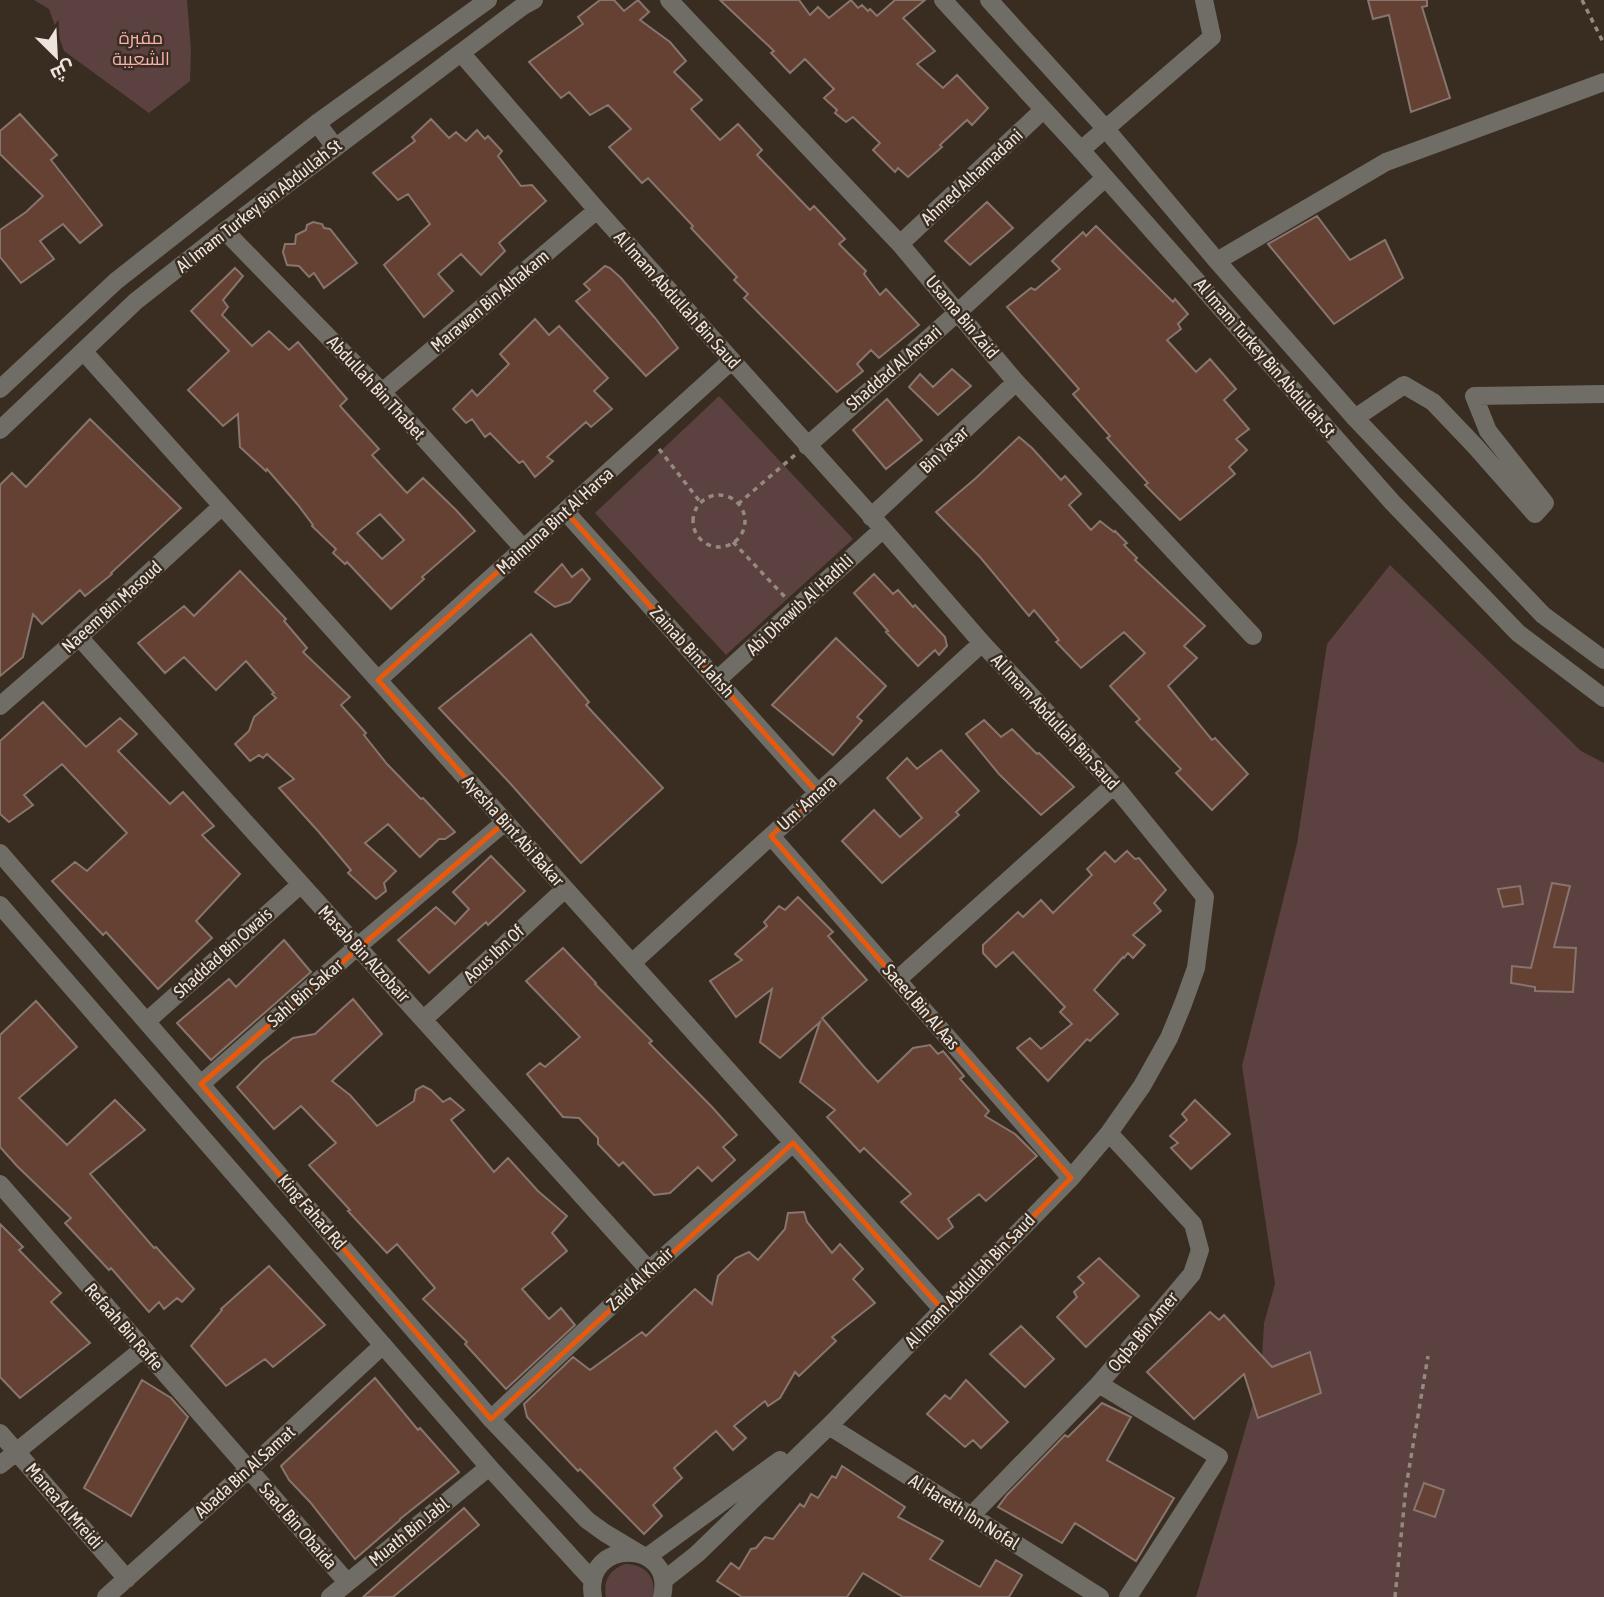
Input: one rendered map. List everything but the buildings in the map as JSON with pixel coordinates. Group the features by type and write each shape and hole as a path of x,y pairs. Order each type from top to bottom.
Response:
{"street":[{"name":"Al Imam Turkey Bin Abdullah St","path":"0,389 116,281 317,123 488,0"},
{"name":"Al Imam Turkey Bin Abdullah St","path":"0,430 136,301 335,147 534,0"},
{"name":"Usama Bin Zaid","path":"669,0 900,244 1016,382 1253,636"},
{"name":"Al Imam Turkey Bin Abdullah St","path":"943,0 1080,150 1392,502 1518,633 1604,698"},
{"name":"Al Imam Turkey Bin Abdullah St","path":"989,0 1105,128 1355,418 1543,615 1604,660"},
{"path":"1080,150 1212,37 1204,0"},
{"name":"Al Imam Abdullah Bin Saud","path":"461,53 982,643 1114,785 1205,897 1196,968 1183,1004 1142,1086 1109,1133 1071,1178 829,1426 697,1554 667,1591"},
{"path":"1217,261 1386,162 1604,82"},
{"name":"Ahmed Alhamadani","path":"900,244 1043,110"},
{"path":"317,123 335,147"},
{"name":"Shaddad Al Ansari","path":"807,446 1105,178"},
{"name":"Marawan Bin Alhakam","path":"382,392 597,210"},
{"name":"Abdullah Bin Thabet","path":"225,231 382,392 523,549"},
{"name":"Ayesha Bint Abi Bakar","path":"84,352 942,1309"},
{"name":"Maimuna Bint Al Harsa","path":"378,680 731,361"},
{"name":"Bin Yasar","path":"877,523 1016,382"},
{"path":"1355,418 1404,385 1433,402 1535,514 1545,503 1488,431 1474,396 1604,394"},
{"name":"Naeem Bin Masoud","path":"0,706 222,506"},
{"name":"Zainab Bint Jahsh","path":"565,511 818,793"},
{"name":"Abi Dhawib Al Hadhli","path":"717,680 877,523"},
{"name":"Masab Bin Alzobair","path":"79,637 649,1270"},
{"name":"Um 'Amara","path":"632,963 982,643"},
{"path":"897,980 1114,785"},
{"name":"Sahl Bin Sakar","path":"201,1084 505,822"},
{"name":"Saeed Bin Al Aas","path":"771,836 1071,1178"},
{"name":"King Fahad Rd","path":"0,853 491,1419 587,1520 643,1555"},
{"name":"Shaddad Bin Owais","path":"146,1021 300,885"},
{"name":"Aous Ibn Of","path":"424,1019 565,889"},
{"name":"King Fahad Rd","path":"0,905 489,1467 589,1590"},
{"name":"Oqba Bin Amer","path":"971,1516 1099,1384 1192,1274 1200,1250 1193,1224 1109,1133"},
{"name":"Zaid Al Khair","path":"491,1419 649,1270 793,1143"},
{"name":"Refaah Bin Rafie","path":"0,1184 248,1469"},
{"name":"Abada Bin Al Samat","path":"106,1597 383,1345"},
{"path":"0,1465 143,1349"},
{"path":"1099,1384 1219,1457 1128,1597"},
{"name":"Al Imam Abdullah Bin Saud","path":"643,1555 829,1426"},
{"name":"Al Hareth Ibn Nofal","path":"829,1426 1100,1597"},
{"name":"Manea Al Mreidi","path":"0,1433 127,1578"},
{"name":"Muath Bin Jabl","path":"330,1597 489,1467"},
{"name":"Saad Bin Obaida","path":"248,1469 347,1582"},
{"path":"589,1590 600,1565 618,1553 629,1552 643,1555 654,1562 667,1591"}],"path":[{"path":"1582,0 1604,44"},
{"path":"661,451 701,503"},
{"path":"738,503 782,466"},
{"path":"724,496 738,503 745,519 740,536 726,546 717,547 702,541 696,534 694,517 701,503 708,498 724,496"},
{"path":"733,542 787,600"},
{"path":"1395,1597 1406,1487 1428,1356"}],"highlighted area":[{"path":"565,511 818,793 771,836 1071,1178 942,1309 793,1143 491,1419 201,1084 505,822 378,680"}],"green space":[{"name":"مقبرة الشعيبة","path":"34,0 187,0 191,51 190,81 149,113 64,51 49,9"},
{"path":"719,396 853,539 726,655 595,513"},
{"path":"1390,565 1581,751 1604,763 1604,1597 1196,1597 1258,1386 1264,1323 1275,1284 1242,1066 1297,844 1327,644"},
{"path":"625,1564 638,1566 648,1573 653,1583 653,1597 606,1597 608,1577 615,1569"}]}
